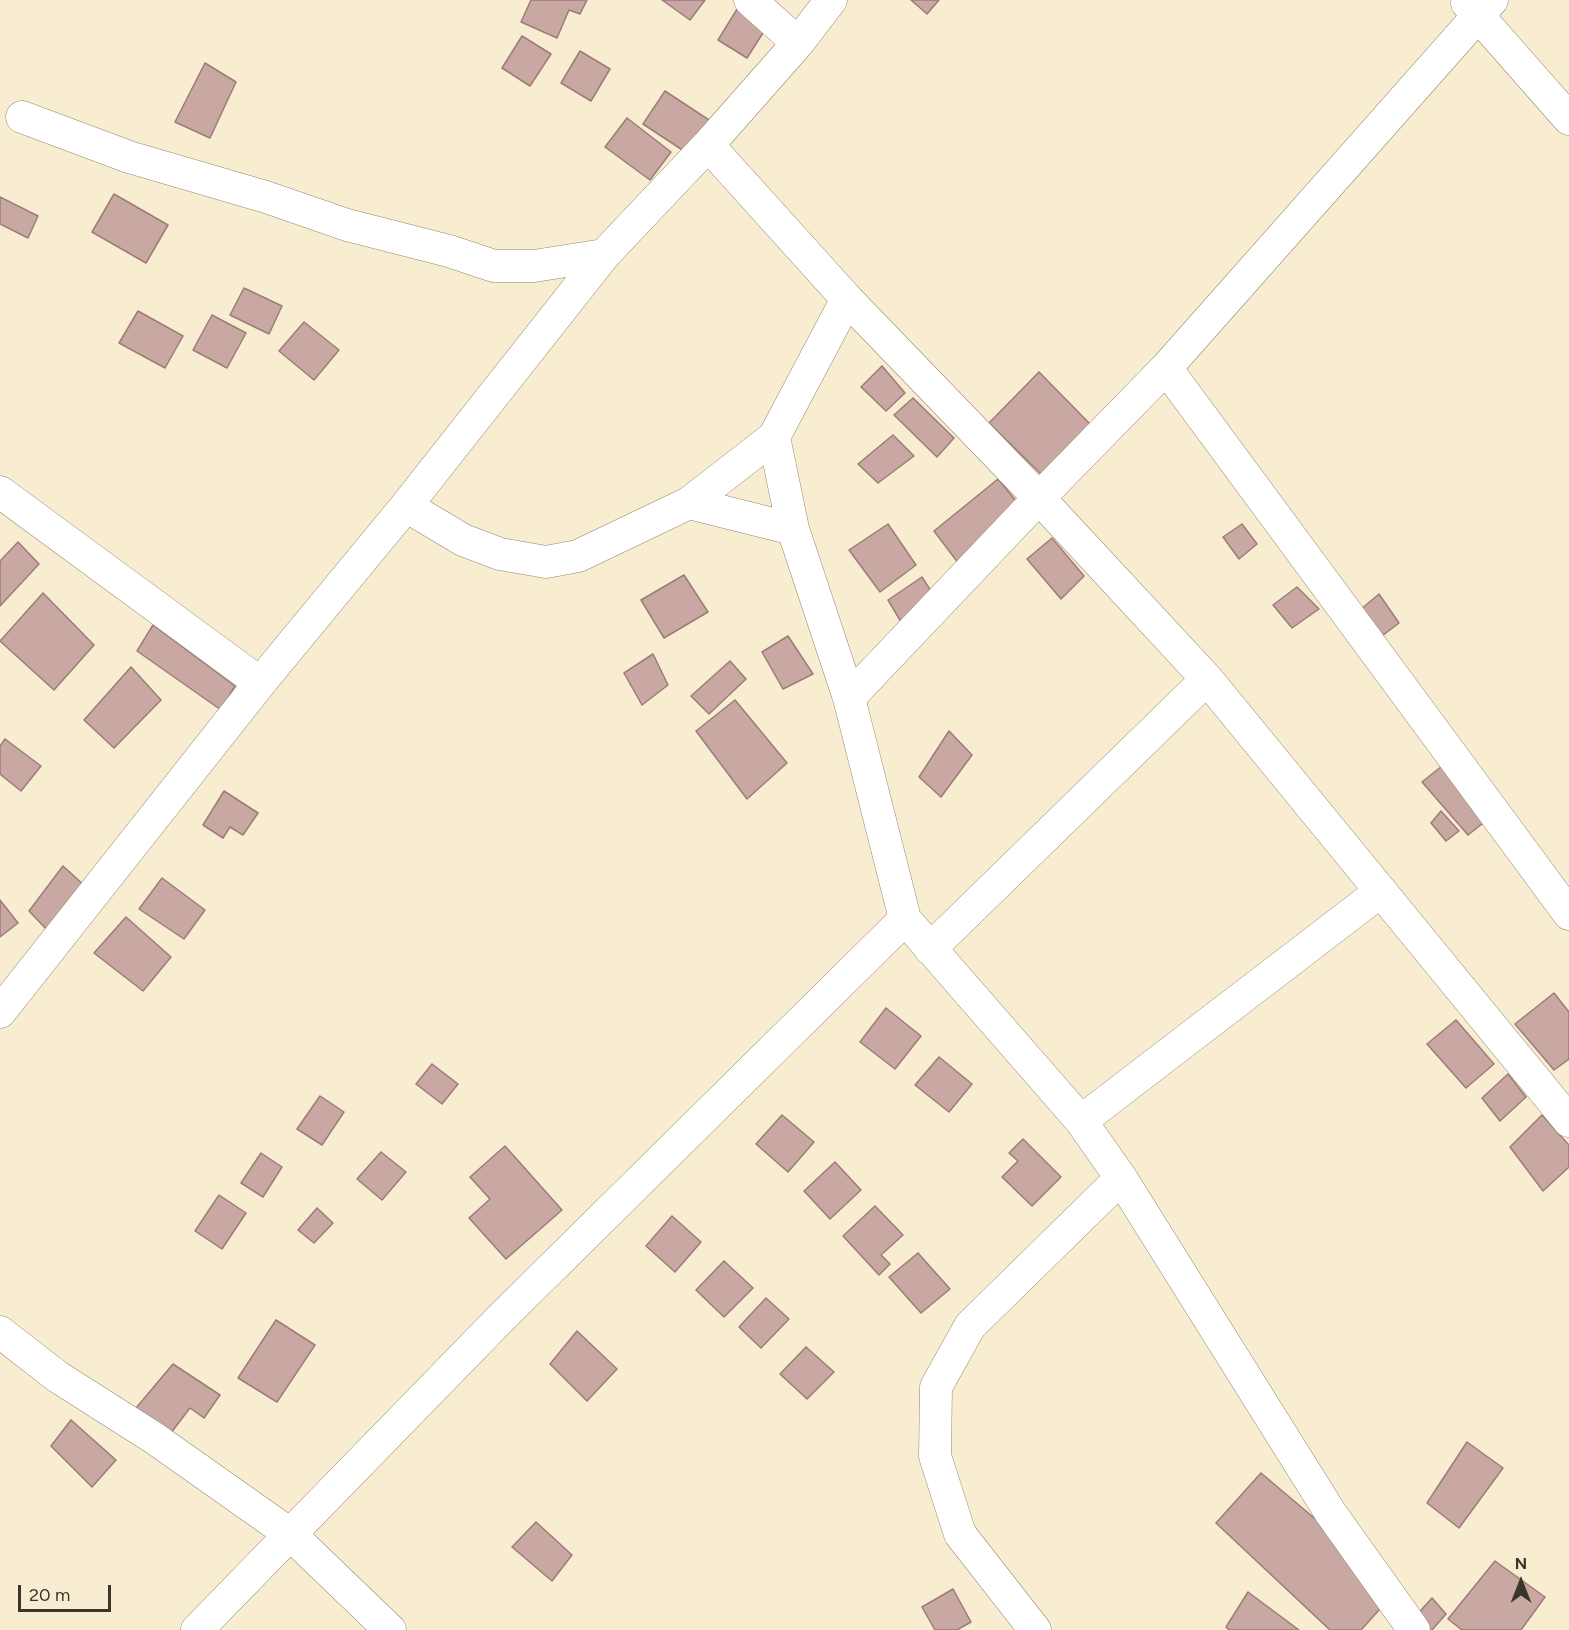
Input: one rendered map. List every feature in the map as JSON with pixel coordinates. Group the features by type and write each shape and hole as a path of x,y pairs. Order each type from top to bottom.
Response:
{"street":[{"path":"750,0 798,43"},
{"path":"1,1009 260,682 406,506 604,255 708,145 798,43 831,0"},
{"path":"849,698 1166,368 1479,6 1569,119"},
{"path":"22,117 129,157 266,197 347,225 449,251 494,266 534,266 604,255"},
{"path":"708,145 847,299 1039,498 1207,680 1569,1121"},
{"path":"406,506 463,540 500,554 546,562 578,556 689,503 774,437 847,299"},
{"path":"1166,368 1569,914"},
{"path":"774,437 793,529 849,698 905,919 1081,1121 1121,1178 1330,1512 1414,1630"},
{"path":"0,492 260,682"},
{"path":"689,503 793,529"},
{"path":"930,949 1207,680"},
{"path":"1081,1121 1381,891"},
{"path":"197,1630 501,1318 905,919"},
{"path":"1035,1630 960,1534 935,1456 936,1387 970,1326 1121,1178"},
{"path":"0,1332 58,1377 154,1438 290,1534 390,1630"}],"building":[{"path":"531,0 587,0 580,14 569,10 557,38 521,22"},
{"path":"662,0 705,0 690,20"},
{"path":"911,0 939,0 927,14"},
{"path":"739,6 768,25 747,58 718,40"},
{"path":"522,36 551,54 530,86 502,68"},
{"path":"580,51 610,69 591,101 561,83"},
{"path":"205,63 236,82 210,138 175,122"},
{"path":"665,91 712,122 690,155 643,124"},
{"path":"627,118 671,152 650,180 605,147"},
{"path":"114,194 168,225 146,263 92,232"},
{"path":"0,197 38,216 28,238 0,224"},
{"path":"244,288 282,306 269,334 230,315"},
{"path":"138,311 183,336 165,368 119,343"},
{"path":"212,315 246,333 227,368 193,350"},
{"path":"304,322 339,350 314,380 279,351"},
{"path":"882,366 905,393 886,411 861,387"},
{"path":"1039,372 1091,425 1044,477 989,423"},
{"path":"913,398 954,438 937,457 894,415"},
{"path":"893,435 914,456 878,483 858,464"},
{"path":"998,479 1021,507 962,568 934,531"},
{"path":"888,524 916,565 880,592 849,550"},
{"path":"1242,524 1257,544 1239,559 1223,537"},
{"path":"1052,538 1084,576 1061,599 1027,559"},
{"path":"18,542 39,564 0,606 0,561"},
{"path":"684,575 708,612 664,638 641,600"},
{"path":"922,577 947,616 913,642 888,600"},
{"path":"1297,587 1319,609 1292,628 1273,605"},
{"path":"43,593 94,645 54,690 0,641"},
{"path":"1379,594 1399,623 1374,642 1354,615"},
{"path":"153,625 235,686 221,710 137,651"},
{"path":"788,636 813,674 783,689 762,652"},
{"path":"653,654 668,685 642,705 624,673"},
{"path":"730,661 746,679 709,714 691,696"},
{"path":"131,667 161,700 114,748 84,720"},
{"path":"735,700 787,763 747,799 696,731"},
{"path":"949,731 972,755 941,797 919,777"},
{"path":"5,739 41,766 21,791 0,774 0,746"},
{"path":"1442,766 1487,820 1468,835 1422,782"},
{"path":"224,791 258,813 243,835 230,827 223,838 203,825"},
{"path":"1441,811 1459,831 1446,841 1431,823"},
{"path":"63,866 86,887 49,932 29,911"},
{"path":"162,878 205,910 184,939 139,909"},
{"path":"0,900 18,923 0,937"},
{"path":"126,917 171,957 143,991 94,953"},
{"path":"1554,993 1569,1012 1569,1059 1554,1070 1515,1024"},
{"path":"886,1008 921,1036 895,1069 860,1042"},
{"path":"1456,1020 1494,1064 1466,1088 1427,1044"},
{"path":"939,1057 972,1084 949,1112 915,1085"},
{"path":"432,1064 458,1084 442,1104 416,1084"},
{"path":"1508,1074 1526,1097 1500,1121 1482,1098"},
{"path":"320,1096 344,1112 322,1145 297,1129"},
{"path":"782,1115 814,1142 788,1172 756,1144"},
{"path":"1542,1115 1569,1145 1569,1167 1543,1191 1510,1147"},
{"path":"1023,1139 1061,1177 1032,1206 1002,1177 1018,1161 1009,1153"},
{"path":"505,1146 562,1210 506,1259 469,1218 490,1199 470,1177"},
{"path":"381,1152 406,1172 382,1200 357,1179"},
{"path":"261,1153 282,1167 263,1197 241,1183"},
{"path":"835,1162 861,1190 830,1219 804,1191"},
{"path":"219,1195 246,1213 222,1249 195,1231"},
{"path":"875,1206 903,1235 881,1255 890,1264 879,1275 843,1236"},
{"path":"317,1208 333,1223 314,1243 298,1230"},
{"path":"672,1216 701,1242 675,1272 646,1246"},
{"path":"918,1253 950,1289 921,1313 889,1277"},
{"path":"724,1261 753,1288 724,1317 696,1290"},
{"path":"766,1298 789,1319 761,1348 739,1327"},
{"path":"276,1320 315,1345 277,1402 238,1378"},
{"path":"577,1331 617,1369 587,1401 550,1364"},
{"path":"806,1347 834,1372 807,1399 780,1374"},
{"path":"173,1364 220,1395 204,1418 190,1408 167,1438 131,1414"},
{"path":"71,1420 116,1460 92,1487 51,1446"},
{"path":"1467,1442 1503,1468 1459,1528 1427,1503"},
{"path":"1261,1473 1398,1589 1361,1630 1330,1630 1216,1523"},
{"path":"536,1522 572,1555 552,1581 512,1547"},
{"path":"1495,1561 1545,1597 1521,1630 1462,1630 1448,1619"},
{"path":"953,1589 971,1622 957,1630 935,1630 922,1607"},
{"path":"1248,1592 1299,1630 1229,1630 1226,1627"},
{"path":"1432,1598 1446,1614 1432,1630 1420,1630 1413,1619"}]}
